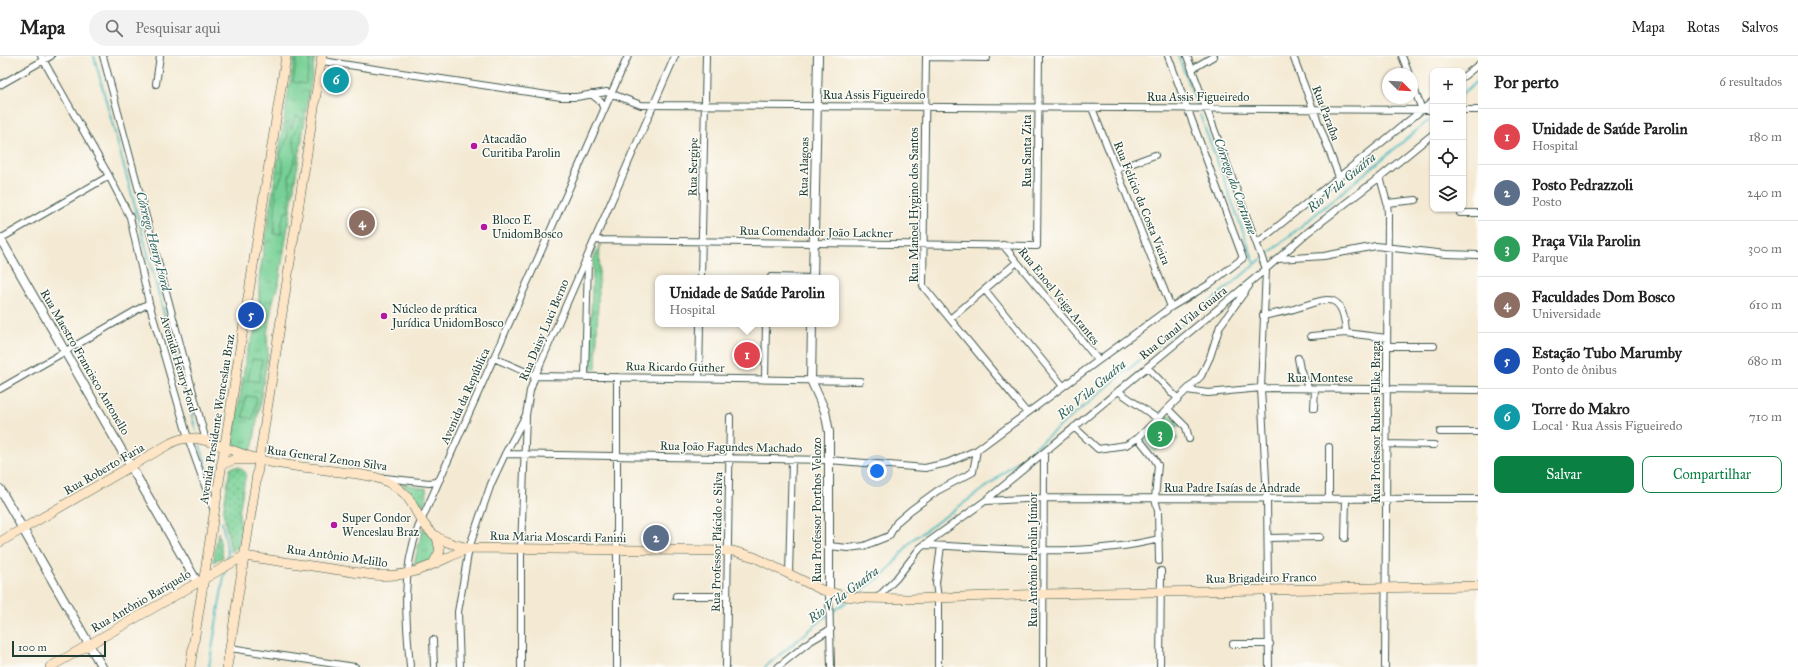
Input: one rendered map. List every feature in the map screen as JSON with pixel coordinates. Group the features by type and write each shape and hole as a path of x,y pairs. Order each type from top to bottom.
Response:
{"main road":[{"name":"Avenida Presidente Wenceslau Braz","path":"190,667 201,580 222,465 286,56"},
{"path":"227,667 322,58"},
{"name":"Rua Roberto Faria","path":"0,542 176,441 188,438 206,441 224,447"},
{"name":"Rua General Zenon Silva","path":"224,447 259,460 379,478"},
{"path":"222,465 234,460 259,460"},
{"name":"Rua Maria Moscardi Fanini","path":"379,478 406,493 413,503 421,520 437,537 449,543 469,548 740,552 754,557 813,587 830,592"},
{"path":"433,564 440,551 437,537"},
{"name":"Rua Antônio Melillo","path":"244,556 373,575 406,575 469,548"},
{"name":"Rua Antônio Bariquelo","path":"50,667 244,556"},
{"name":"Rua Brigadeiro Franco","path":"830,592 845,596 882,598 909,594 937,596 1006,591 1044,594 1478,586"}],"street":[{"path":"0,85 42,58 51,56"},
{"name":"Avenida Henry Ford","path":"103,56 206,441"},
{"path":"156,84 160,56"},
{"name":"Avenida da República","path":"410,667 406,615 406,575 413,544 421,520 628,56"},
{"name":"Rua Daisy Luci Berno","path":"460,667 458,612 469,548 486,497 505,454 526,416 530,391 535,376 655,105 675,56"},
{"name":"Rua Sergipe","path":"701,275 706,56"},
{"name":"Rua Alagoas","path":"813,275 818,56"},
{"path":"926,56 987,58"},
{"name":"Rua Manoel Hygino dos Santos","path":"926,56 923,286 1027,413"},
{"name":"Rua Santa Zita","path":"1037,246 1038,56"},
{"path":"1168,56 1188,108"},
{"path":"1187,56 1266,269 1261,388 1270,590 1270,667"},
{"path":"1192,69 1214,56"},
{"name":"Rua Paraíba","path":"1293,56 1339,177"},
{"path":"1402,56 1407,68"},
{"name":"Avenida Henry Ford","path":"42,58 109,176 130,217 149,303 188,438 214,512"},
{"path":"322,58 561,97 576,97 612,92"},
{"path":"1466,75 1478,65"},
{"name":"Rua Assis Figueiredo","path":"612,92 638,104 655,105 1430,110"},
{"path":"591,94 601,102 604,110"},
{"path":"1418,99 1422,110"},
{"path":"1257,243 1430,103"},
{"name":"Rua Felício da Costa Vieira","path":"1092,108 1171,307"},
{"name":"Rua Canal Vila Guaíra","path":"977,450 1171,307 1203,288 1243,258 1188,108"},
{"path":"1466,110 1478,110"},
{"name":"Rua Canal Vila Guaíra","path":"882,598 918,551 925,545 985,501 1254,280 1336,210 1430,136"},
{"path":"1117,169 1155,155"},
{"path":"0,238 109,176"},
{"name":"Rua Professor Rubens Elke Braga","path":"1380,177 1387,203 1388,247 1385,667"},
{"path":"1387,203 1416,200"},
{"path":"1460,213 1478,213"},
{"name":"Rua Maestro Francisco Antonello","path":"0,238 131,466 201,580"},
{"name":"Rua Comendador João Lackner","path":"595,240 1037,246"},
{"name":"Rua Enoel Veiga Arantes","path":"1003,245 1098,360"},
{"path":"1278,259 1324,256 1369,247 1388,247 1446,254 1478,255"},
{"path":"585,377 588,257"},
{"path":"950,319 1017,262"},
{"path":"1074,427 1098,449 1126,445 1138,438 1187,390 1204,370 1220,326 1254,280"},
{"path":"984,290 1063,386"},
{"path":"1263,316 1294,309 1321,300 1335,302 1344,313 1346,333"},
{"path":"0,388 149,303"},
{"path":"699,378 700,327"},
{"path":"765,379 766,327"},
{"path":"811,380 812,327"},
{"path":"1311,336 1346,333 1387,338"},
{"path":"1387,346 1434,346"},
{"name":"Rua Ricardo Güther","path":"494,358 535,376 860,381"},
{"path":"1298,358 1300,369 1312,389 1314,408"},
{"path":"1147,367 1178,399"},
{"path":"617,377 617,667"},
{"name":"Rua Professor Porthos Velozo","path":"811,380 827,417 829,432 831,667"},
{"name":"Rua Montese","path":"1187,390 1208,393 1261,388 1478,390"},
{"path":"1118,391 1158,419"},
{"path":"1168,409 1186,427 1189,439"},
{"path":"521,667 521,548 526,416"},
{"name":"Rua Professor Plácido e Silva","path":"726,667 730,417"},
{"path":"1440,432 1478,432"},
{"path":"1138,438 1157,462 1158,469 1155,499 1158,510 1160,561"},
{"path":"1386,444 1434,445"},
{"path":"1329,447 1329,499"},
{"path":"829,546 848,548 864,546 888,536 897,522 911,510 937,491 973,472 977,450"},
{"name":"Rua João Fagundes Machado","path":"505,454 829,460 925,468 947,464 977,450"},
{"name":"Rua Antônio Parolin Júnior","path":"1044,453 1044,667"},
{"path":"789,575 792,460"},
{"name":"Rua General Zenon Silva","path":"379,478 429,483 440,480"},
{"path":"429,483 432,497"},
{"path":"0,490 102,667"},
{"name":"Rua Padre Isaías de Andrade","path":"985,501 1044,498 1478,499"},
{"path":"1346,499 1346,538"},
{"path":"1268,538 1320,536"},
{"path":"925,545 1044,550 1109,548 1136,545 1159,539"},
{"path":"938,667 937,596 941,546"},
{"path":"1160,667 1161,571"},
{"name":"Rua Canal Vila Guaíra","path":"882,598 896,579"},
{"path":"676,596 727,596"},
{"path":"778,667 809,642 831,629"},
{"path":"433,640 434,667"},
{"path":"1233,644 1270,644"},
{"path":"230,648 355,667"}],"green space":[{"path":"294,56 315,56 279,282 273,301 267,334 268,354 253,446 249,452 236,447 233,441 247,352 254,334 259,299 259,279"},
{"path":"297,56 311,56 306,84 293,82"},
{"path":"296,116 302,118 293,138 296,155 289,177 290,194 287,204 290,204 287,213 285,212 281,224 281,234 274,234 275,192 283,173 283,160 280,156 288,136 286,122 289,122 291,129"},
{"path":"600,244 596,369 589,369 593,260"},
{"path":"252,359 262,360 259,382 248,380"},
{"path":"246,396 257,397 253,419 243,417"},
{"path":"1169,414 1180,425 1171,430 1178,439 1163,448 1153,451 1142,438"},
{"path":"233,467 239,467 246,473 239,514 241,529 238,547 231,552 223,511 230,469"},
{"path":"400,482 426,488 427,496 421,510 413,494"},
{"path":"423,527 433,539 436,552 431,561 413,568"},
{"path":"218,532 223,557 213,562"}],"waterway":[{"name":"Córrego Henry Ford","path":"94,56 196,431"},
{"name":"Córrego do Cortume","path":"1178,56 1197,105"},
{"name":"Rio Vila Guaíra","path":"1466,90 1478,80"},
{"name":"Córrego do Cortume","path":"1200,115 1255,264"},
{"name":"Rio Vila Guaíra","path":"857,594 886,573 912,540 989,485 1428,121"},
{"name":"Córrego Henry Ford","path":"200,445 207,468"},
{"name":"Córrego Henry Ford","path":"222,522 228,553 226,563"},
{"name":"Córrego Henry Ford","path":"209,667 225,570"},
{"name":"Rio Vila Guaíra","path":"831,613 849,600"},
{"name":"Rio Vila Guaíra","path":"765,667 828,615"}],"place":[{"name":"Torre do Makro","path":"336,80"},
{"name":"Atacadão Curitiba Parolin","path":"474,146"},
{"name":"Faculdades Dom Bosco","path":"362,223"},
{"name":"Bloco E UnidomBosco","path":"484,227"},
{"name":"Estação Tubo Marumby","path":"251,315"},
{"name":"Núcleo de prática Jurídica UnidomBosco","path":"384,316"},
{"name":"Unidade de Saúde Parolin","path":"747,355"},
{"name":"Praça Vila Parolin","path":"1160,434"},
{"name":"Super Condor Wenceslau Braz","path":"334,525"},
{"name":"Posto Pedrazzoli","path":"656,538"}]}
